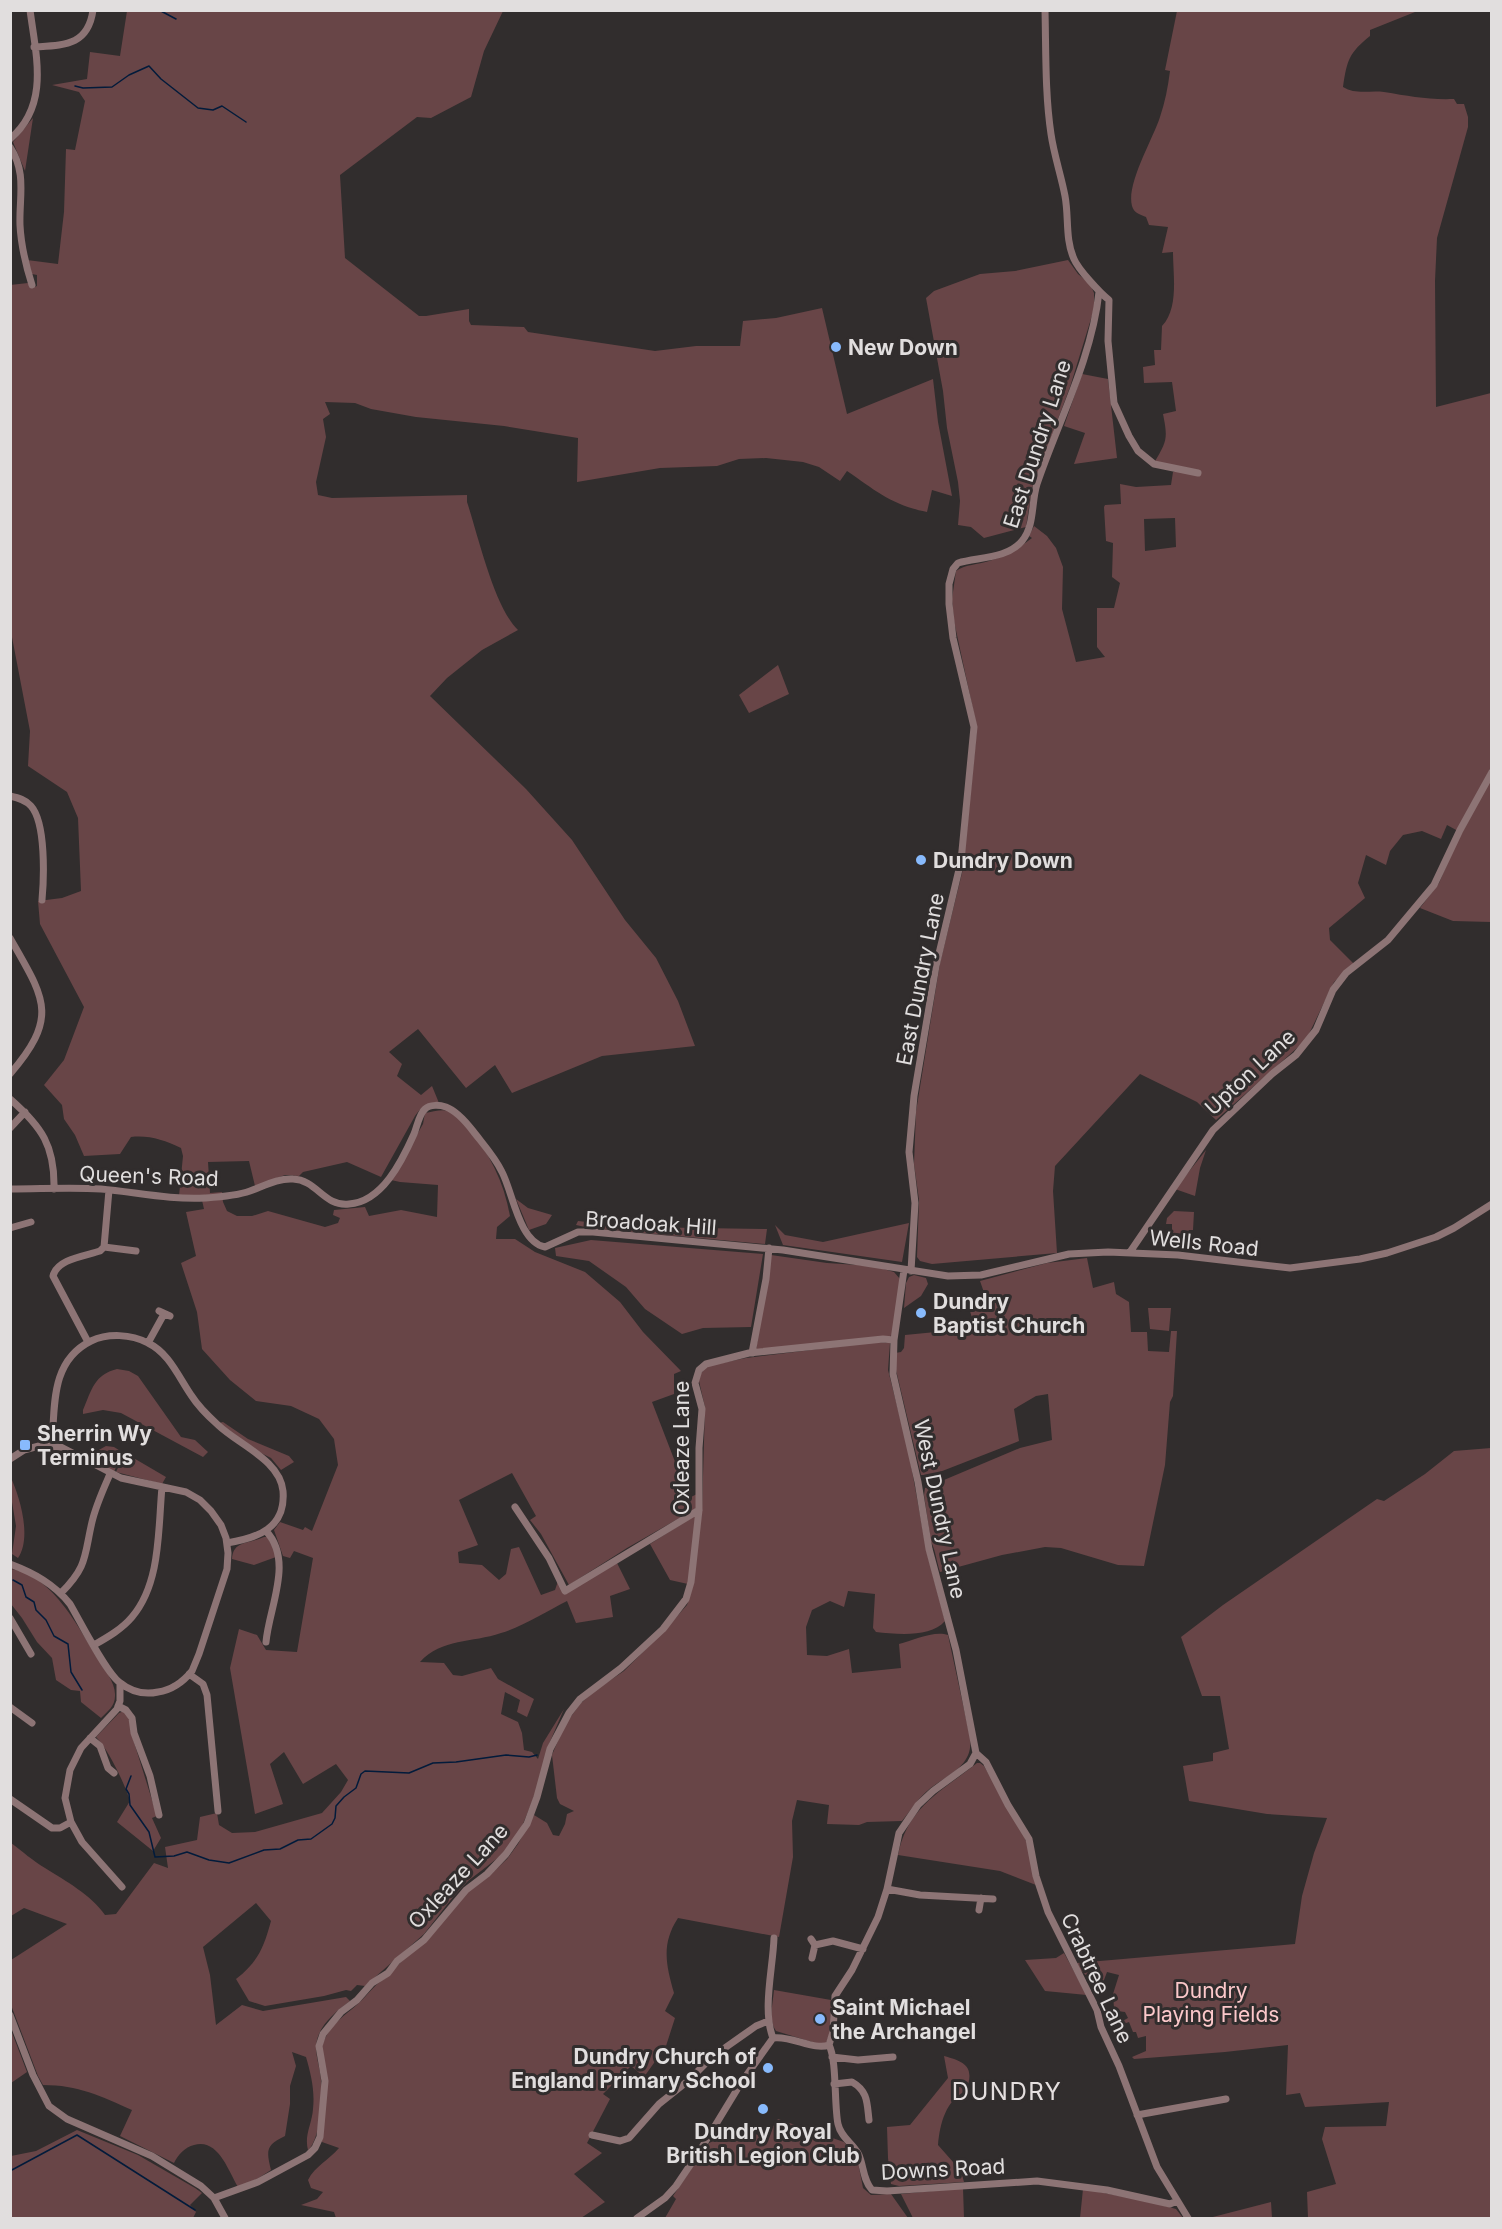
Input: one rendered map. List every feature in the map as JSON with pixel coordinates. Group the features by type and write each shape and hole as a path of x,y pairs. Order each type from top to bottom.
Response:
{"street":[{"path":"10,139 29,117 36,100 37,80 30,10"},
{"path":"34,47 66,45 78,39 88,27 93,10"},
{"path":"1045,10 1050,131 1065,197 1068,239 1074,260 1080,269 1099,292 1109,300 1108,341 1114,403 1138,451 1154,464 1198,473"},
{"path":"10,147 19,163 22,179 21,236 32,281"},
{"name":"East Dundry Lane","path":"907,1270 915,1203 909,1152 914,1096 936,966 961,861 974,727 953,638 949,584 953,569 958,563 987,559 1020,543 1026,534 1033,513 1036,487 1075,384 1097,308 1099,292"},
{"name":"Upton Lane","path":"1130,1252 1213,1130 1310,1040 1333,990 1346,973 1388,940 1431,890 1491,772"},
{"path":"10,796 24,800 38,816 47,882 42,900"},
{"path":"10,938 36,983 40,996 41,1021 35,1042 10,1074"},
{"path":"10,1099 37,1124 49,1146 54,1170 54,1189"},
{"name":"Broadoak Hill","path":"284,1179 308,1183 331,1202 349,1204 360,1202 384,1184 397,1167 409,1146 424,1110 431,1106 439,1106 456,1113 496,1161 508,1186 520,1222 530,1239 541,1246 550,1246 567,1236 585,1232 769,1248 907,1270"},
{"path":"10,1128 25,1112"},
{"name":"Queen's Road","path":"10,1189 109,1190 203,1198 248,1192 284,1179"},
{"path":"88,1342 55,1281 54,1272 61,1264 100,1251 104,1247 109,1190"},
{"name":"Wells Road","path":"907,1270 948,1276 981,1275 1069,1254 1130,1252 1290,1268 1341,1262 1387,1253 1436,1237 1491,1204"},
{"path":"11,1227 31,1222"},
{"path":"104,1247 136,1251"},
{"path":"752,1353 766,1279 769,1248"},
{"name":"West Dundry Lane","path":"907,1270 894,1340 893,1374 918,1482 929,1550 956,1650 976,1753"},
{"path":"148,1342 164,1314"},
{"path":"52,1445 59,1376 71,1355 88,1342 102,1337 116,1335 148,1342 166,1357 192,1396 211,1418 246,1448 268,1462 278,1473 282,1485 283,1503 276,1521 256,1537 227,1543"},
{"name":"Oxleaze Lane","path":"214,2198 258,2182 308,2155 315,2148 320,2137 325,2081 319,2046 323,2034 341,2012 357,2000 372,1983 388,1973 397,1961 424,1940 466,1890 487,1874 517,1840 537,1797 550,1749 569,1713 580,1699 621,1668 663,1629 686,1599 691,1582 699,1510 699,1448 702,1409 695,1383 699,1370 706,1364 752,1353 894,1340"},
{"path":"10,1459 30,1448 52,1445 69,1450 110,1474 140,1484 186,1492 200,1500 217,1518 227,1543 227,1569 199,1654 189,1674 174,1687 154,1693 137,1692 120,1683 113,1676 61,1593 44,1580 10,1564"},
{"path":"61,1593 77,1575 84,1562 94,1514 110,1474"},
{"path":"94,1645 117,1631 132,1617 143,1602 154,1564 162,1487"},
{"path":"515,1507 549,1558 565,1591 699,1510"},
{"path":"266,1531 280,1558 266,1642"},
{"path":"10,1618 31,1654"},
{"path":"267,1633 275,1635"},
{"path":"189,1674 203,1684 207,1695 220,1808"},
{"path":"120,1683 118,1706 81,1748 67,1780 65,1798 72,1822 89,1851 123,1887"},
{"path":"118,1706 126,1710 132,1718 134,1733 150,1776 159,1815"},
{"path":"10,1707 32,1723"},
{"path":"90,1737 100,1746 108,1768 114,1773"},
{"path":"773,2038 791,2039 821,2047 829,2045 835,1996 863,1949 878,1917 903,1825 918,1805 970,1764 976,1753"},
{"name":"Crabtree Lane","path":"976,1753 986,1762 1004,1798 1029,1839 1036,1876 1048,1912 1097,2010 1101,2027 1119,2066 1157,2167 1188,2218"},
{"path":"10,1799 52,1828 60,1828 72,1822"},
{"path":"887,1889 920,1895 993,1899"},
{"path":"979,1910 981,1898"},
{"path":"773,2038 768,2021 774,1938"},
{"path":"812,1958 813,1942 833,1941 863,1949"},
{"path":"10,2015 37,2083 49,2106 58,2114 152,2156 201,2186 214,2198 225,2218"},
{"path":"592,2134 620,2141 629,2138 659,2104 689,2080 712,2057 756,2026 768,2021"},
{"path":"637,2218 665,2198 676,2186 741,2083 773,2038"},
{"name":"Downs Road","path":"829,2045 840,2132 859,2156 866,2181 872,2190 887,2191 1026,2181 1107,2190 1170,2204 1177,2201"},
{"path":"832,2056 858,2060 888,2055"},
{"path":"834,2084 852,2082 864,2091 867,2098 868,2120"},
{"path":"1137,2115 1226,2099"},
{"name":"Downs Road","path":"1026,2172 1026,2181"}],"green space":[{"path":"127,11 503,11 484,51 471,97 431,118 417,117 340,175 345,258 419,316 469,309 471,325 524,327 528,332 655,351 696,346 740,346 743,321 776,318 822,308 847,414 933,379 938,422 952,496 932,490 927,512 894,501 847,471 840,481 819,467 803,462 766,458 739,459 717,466 660,468 577,482 578,438 504,426 416,417 371,409 355,403 325,402 330,414 323,419 326,437 316,482 318,495 332,498 467,495 467,502 494,588 509,619 518,630 482,650 447,678 430,696 526,789 572,840 625,920 656,958 678,1001 695,1046 602,1056 512,1093 495,1065 466,1088 418,1029 389,1052 402,1064 397,1076 421,1095 432,1086 439,1103 428,1104 415,1116 381,1177 347,1162 303,1172 299,1176 285,1175 255,1186 249,1161 208,1162 210,1193 222,1192 227,1211 237,1216 252,1216 268,1211 325,1227 338,1223 340,1218 333,1215 334,1210 365,1207 369,1216 401,1210 437,1217 438,1185 391,1180 423,1124 425,1113 443,1110 453,1113 482,1146 504,1191 510,1216 497,1227 496,1239 515,1239 535,1252 585,1272 620,1302 643,1332 681,1371 674,1374 674,1394 652,1402 689,1498 697,1494 697,1508 627,1548 569,1585 541,1534 530,1520 536,1516 512,1473 459,1500 478,1545 458,1552 459,1563 482,1565 499,1580 506,1574 511,1549 519,1547 541,1595 555,1590 558,1581 564,1593 617,1563 630,1589 610,1596 613,1617 576,1623 567,1601 509,1630 438,1649 420,1662 444,1663 453,1675 462,1676 491,1668 498,1679 534,1699 527,1717 517,1712 520,1700 505,1692 501,1714 518,1722 524,1750 532,1752 538,1759 543,1743 564,1709 549,1744 534,1797 518,1836 499,1857 468,1881 424,1934 365,1986 357,1985 351,1991 346,1990 265,2006 249,2001 236,1979 250,1966 259,1953 271,1921 256,1903 203,1947 210,1975 216,2025 242,2005 263,2011 346,1997 350,2001 328,2020 317,2040 316,2051 322,2096 318,2128 312,2145 308,2150 307,2139 313,2102 311,2076 306,2057 292,2052 296,2066 290,2086 285,2136 274,2142 269,2149 268,2158 271,2170 238,2187 226,2164 210,2146 202,2144 191,2146 182,2152 174,2163 120,2136 132,2110 78,2089 43,2085 11,2005 11,1960 67,1924 24,1908 11,1916 11,1843 70,1883 105,1915 116,1914 154,1863 168,1868 165,1847 197,1840 200,1817 217,1813 219,1825 232,1833 255,1832 322,1813 341,1792 348,1780 336,1764 303,1784 284,1752 270,1764 283,1804 255,1814 230,1668 239,1629 257,1635 266,1650 297,1652 313,1558 294,1551 290,1558 283,1556 274,1530 280,1522 303,1530 305,1527 312,1531 338,1465 334,1439 319,1419 291,1406 256,1401 230,1380 202,1349 197,1312 181,1263 196,1256 186,1212 204,1209 201,1196 179,1196 183,1156 181,1148 156,1139 131,1137 120,1154 84,1156 75,1135 64,1119 62,1105 44,1085 64,1060 84,1007 40,924 38,901 62,898 81,891 78,818 67,792 28,766 30,731 11,632 10,285 28,283 32,288 37,286 37,275 32,274 27,260 58,264 64,212 66,149 75,150 85,101 79,92 52,85 87,79 90,52 120,56"},
{"path":"1177,11 1415,11 1370,30 1370,36 1357,47 1350,58 1343,87 1358,92 1454,99 1457,104 1464,104 1468,127 1437,238 1436,407 1491,393 1491,767 1458,831 1447,825 1441,839 1422,831 1403,835 1390,851 1386,865 1366,855 1358,883 1365,898 1329,928 1330,940 1354,964 1334,982 1306,1040 1216,1120 1197,1102 1140,1074 1055,1166 1053,1191 1057,1253 932,1264 920,1261 917,1257 919,1200 914,1164 916,1112 940,963 963,869 977,728 954,621 952,599 956,571 995,559 1017,548 1032,538 1029,536 1034,526 1047,536 1056,548 1063,567 1062,609 1076,662 1105,657 1097,647 1097,608 1114,608 1120,583 1112,577 1113,543 1106,541 1104,507 1121,504 1120,484 1136,487 1171,485 1173,472 1187,470 1154,463 1165,440 1166,429 1163,414 1176,411 1172,382 1144,383 1143,367 1155,365 1154,350 1161,350 1162,326 1173,301 1173,252 1162,253 1168,227 1149,225 1146,217 1134,210 1131,197 1136,174 1157,126 1163,106 1170,71 1165,70","holes":["1175,518 1176,547 1145,551 1144,519"]},
{"path":"33,118 25,171 13,142"},
{"path":"1068,260 1078,274 1090,284 1094,293 1094,309 1070,387 1032,488 1026,527 984,538 971,527 958,525 960,501 958,482 926,298 934,291 980,274 1015,271"},
{"path":"1082,374 1108,379 1117,458 1074,464 1085,433 1064,426"},
{"path":"778,665 789,694 749,713 739,695"},
{"path":"1491,778 1491,922 1453,921 1420,908 1439,883 1455,846"},
{"path":"1206,1150 1195,1196 1175,1189"},
{"path":"516,1199 528,1208 552,1215 546,1224 529,1230"},
{"path":"1174,1211 1194,1212 1193,1230 1189,1230 1189,1234 1172,1233 1172,1224 1166,1224 1167,1218"},
{"path":"578,1221 634,1227 767,1229 765,1244 590,1228 576,1225"},
{"path":"909,1223 902,1262 783,1245 775,1225 785,1235 823,1242"},
{"path":"591,1240 763,1254 751,1327 703,1328 682,1334 645,1309 626,1287 589,1261 556,1256 555,1248"},
{"path":"771,1255 827,1263 873,1266 894,1272 900,1279 893,1334 889,1337 756,1350"},
{"path":"1087,1258 1093,1288 1114,1282 1116,1294 1129,1302 1131,1332 1147,1332 1148,1351 1169,1352 1171,1331 1177,1331 1173,1396 1170,1402 1165,1465 1144,1566 1118,1565 1061,1548 1045,1547 1002,1555 940,1572 931,1542 925,1488 1020,1448 1052,1440 1048,1394 1036,1396 1014,1409 1019,1441 932,1475 921,1475 896,1370 895,1353 901,1352 904,1348 905,1335 946,1331 972,1318 970,1311 988,1304 980,1281 1047,1263"},
{"path":"914,1275 926,1278 928,1284 921,1296 904,1308 906,1283 909,1277"},
{"path":"1148,1308 1171,1308 1169,1331 1150,1329"},
{"path":"876,1342 890,1343 888,1370 908,1449 927,1553 945,1621 931,1630 913,1634 876,1632 873,1628 875,1594 848,1591 844,1607 830,1601 812,1610 806,1627 807,1655 827,1656 849,1649 852,1673 901,1668 899,1644 930,1635 948,1635 970,1737 968,1756 957,1769 926,1792 902,1821 867,1822 859,1825 827,1824 829,1805 797,1800 792,1821 793,1857 779,1937 678,1918 667,1946 667,1964 674,1993 665,2011 675,2018 666,2046 644,2077 631,2066 603,2094 610,2099 587,2143 602,2153 574,2174 605,2202 581,2218 336,2218 334,2212 301,2205 317,2199 323,2192 311,2188 308,2180 314,2171 339,2148 322,2142 322,2046 329,2031 386,1978 466,1892 488,1877 507,1859 534,1815 547,1823 553,1835 559,1836 567,1814 574,1811 560,1804 557,1798 552,1755 569,1719 581,1703 597,1689 624,1671 687,1605 692,1589 702,1511 705,1407 698,1377 707,1366 746,1358"},
{"path":"117,1369 129,1371 138,1376 181,1437 195,1440 208,1452 203,1457 121,1413 103,1410 83,1414 95,1384 103,1375"},
{"path":"223,1422 248,1439 289,1456 294,1462 281,1470 271,1458 255,1450 219,1423"},
{"path":"106,1446 114,1447 122,1452 114,1472 91,1459 97,1451"},
{"name":"Dundry Playing Fields","path":"1491,1448 1491,2218 1308,2218 1307,2192 1336,2184 1322,2139 1325,2127 1386,2126 1389,2102 1305,2107 1300,2093 1286,2095 1288,2045 1134,2059 1132,2057 1146,2051 1146,2036 1138,2038 1129,2022 1118,2026 1117,2024 1128,2018 1125,2012 1114,2008 1113,1994 1119,1975 1107,1972 1101,1988 1080,1970 1077,1963 1295,1944 1302,1896 1327,1818 1267,1814 1189,1801 1183,1766 1213,1761 1213,1753 1229,1749 1220,1696 1202,1696 1181,1637 1223,1605 1377,1499 1384,1501 1425,1474 1454,1451"},
{"path":"125,1453 166,1477 162,1484 116,1472"},
{"path":"10,1476 23,1517 24,1540 18,1558 12,1554 16,1526"},
{"path":"697,1514 688,1584 670,1580 650,1544"},
{"path":"267,1537 273,1547 276,1557 254,1565 232,1559 235,1549 239,1546"},
{"path":"10,1569 25,1573 51,1591 73,1618 112,1681 115,1700 101,1718 81,1702 80,1691 71,1690 56,1680 52,1658 37,1642 11,1604"},
{"path":"124,1711 131,1722 130,1730 157,1816 152,1818 161,1838 153,1851 117,1822 130,1801 116,1767 96,1737 119,1713"},
{"path":"977,1763 984,1766 1024,1836 1036,1885 1000,1871 898,1855 903,1838 918,1812 939,1792"},
{"path":"1064,1953 1087,1995 1045,1991 1025,1960 1056,1958"},
{"path":"774,1990 831,2000 830,2033 826,2043 822,2045 776,2031 772,2017"},
{"path":"11,2030 27,2072 10,2083"},
{"path":"944,2056 963,2063 969,2071 966,2091 953,2100 945,2113 938,2145 961,2171 964,2182 899,2186 891,2184 887,2127 910,2125 948,2078"},
{"path":"778,2119 844,2142 857,2157 863,2188 871,2195 891,2194 908,2218 665,2218 676,2199 673,2196 709,2143 722,2137 729,2127 766,2137"},
{"path":"77,2130 138,2155 202,2193 190,2205 196,2212 193,2218 11,2218 11,2156 36,2151"},
{"path":"963,2188 964,2218 913,2218 901,2194"},
{"path":"1083,2189 1176,2209 1183,2218 1080,2218"},
{"path":"1271,2202 1272,2218 1209,2218"}],"waterway":[{"path":"159,10 176,19"},
{"path":"75,86 112,87 129,75 149,66 161,79 198,108 213,110 222,106 246,122"},
{"path":"13,1580 22,1585 26,1597 34,1602 36,1610 46,1620 54,1636 68,1644 71,1672 82,1690"},
{"path":"131,1776 126,1789 130,1805 149,1832 155,1857 174,1856 187,1852 209,1860 229,1863 264,1850 280,1849 298,1840 311,1839 332,1824 336,1806 356,1788 361,1774 365,1771 409,1773 433,1763 506,1755 529,1757 537,1755"},
{"path":"10,2171 77,2135 195,2210"}],"place":[{"name":"New Down","path":"836,347"},
{"name":"Dundry Down","path":"921,860"},
{"name":"Dundry Baptist Church","path":"921,1313"},
{"name":"Sherrin Wy Terminus","path":"25,1445"},
{"name":"Saint Michael the Archangel","path":"820,2019"},
{"name":"Dundry Church of England Primary School","path":"768,2068"},
{"name":"Dundry Royal British Legion Club","path":"763,2109"}],"district":[{"name":"DUNDRY","path":"1007,2091"}]}
